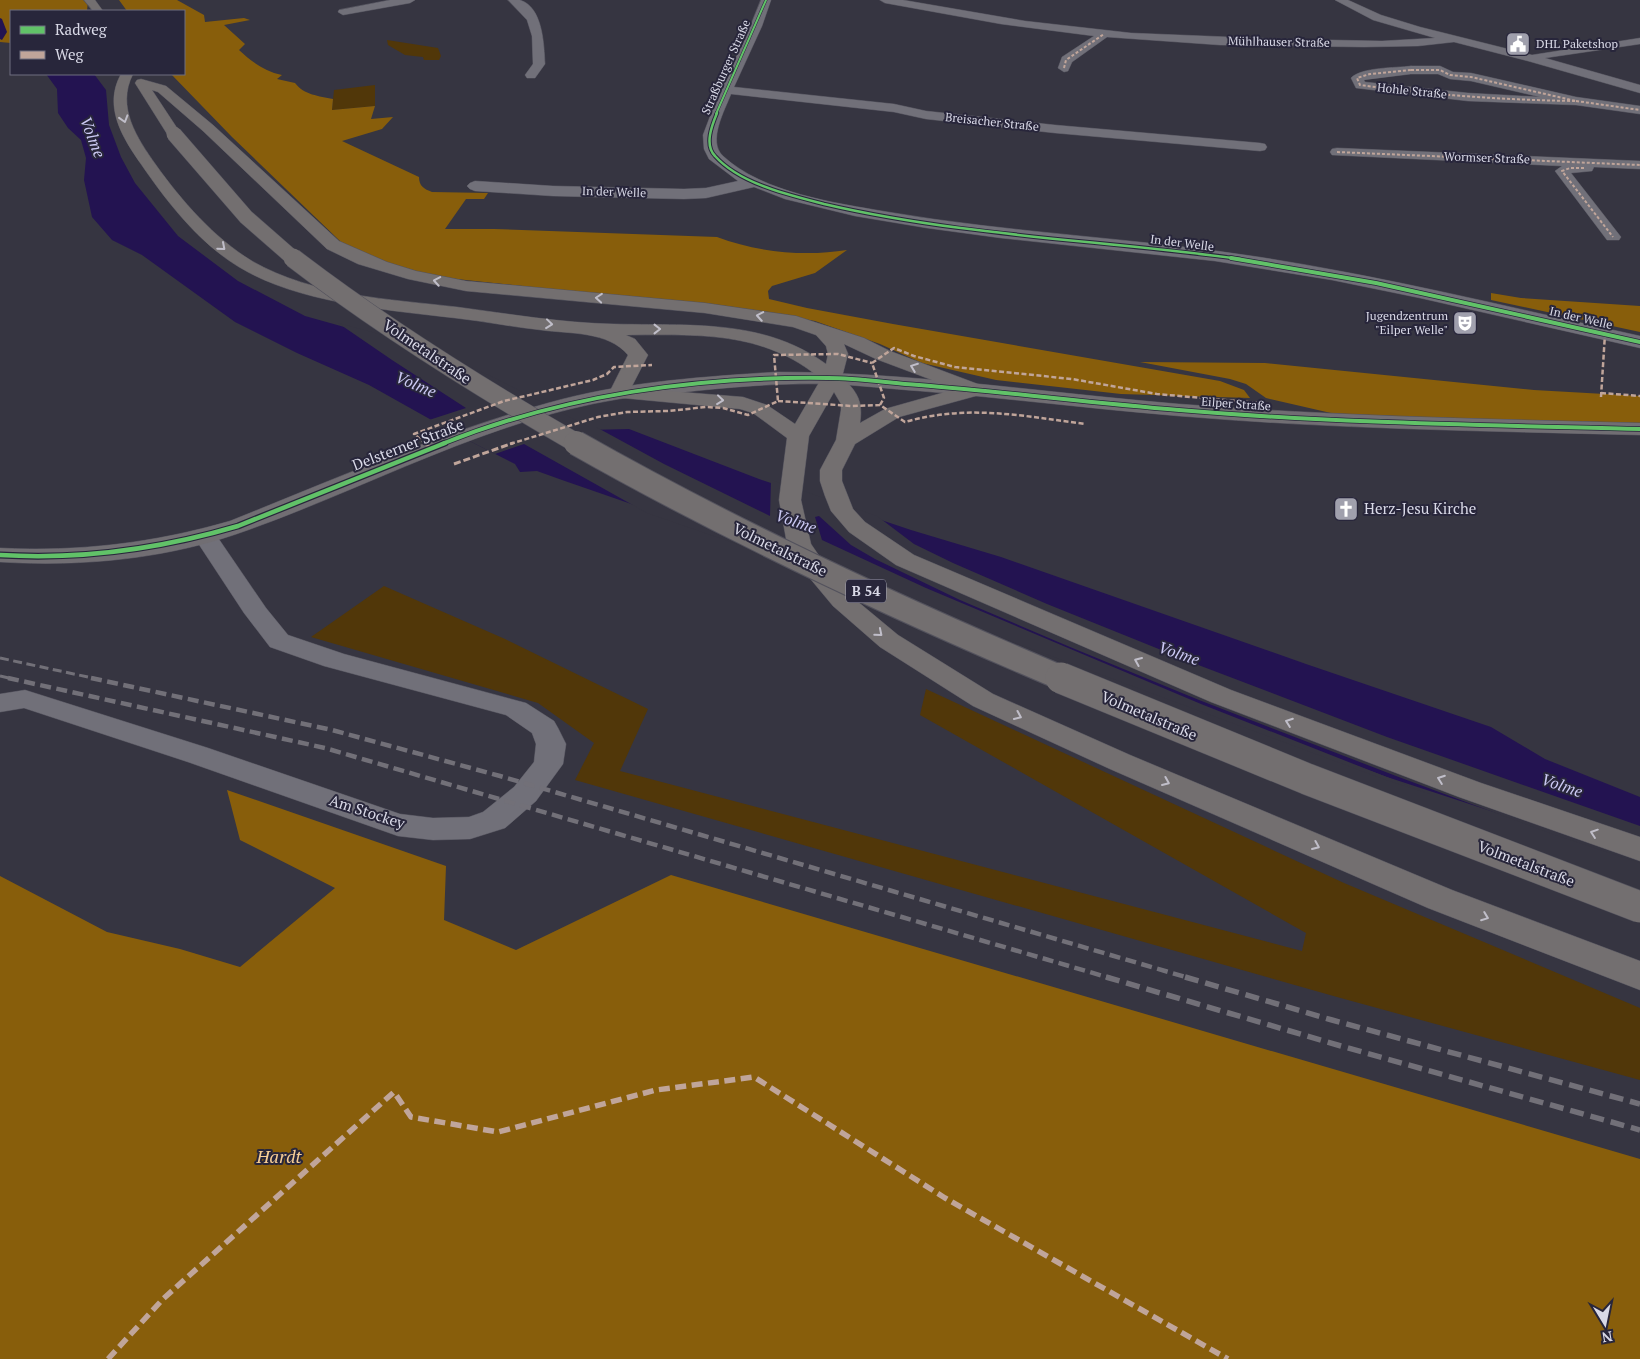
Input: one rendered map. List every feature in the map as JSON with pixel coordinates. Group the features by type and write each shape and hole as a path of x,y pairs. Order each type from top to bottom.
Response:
{"main road":[{"path":"89,0 97,10"},
{"path":"976,390 883,355 857,342 796,322 705,308 466,286 427,280 381,267 355,257 333,245 208,128 162,89 135,77 121,82 118,94 123,118 131,138 145,160 186,211 239,261 292,284 372,301 507,320 591,329 676,329 727,332 759,338 798,354 832,378 852,406 847,440 831,470 831,481 843,511 857,527 905,560 1221,696 1470,790 1640,849"},
{"name":"Volmetalstraße","path":"135,77 174,134 215,184 259,230 313,273 421,350 468,380 642,480 764,543 1058,677 1204,739 1434,830 1640,907"},
{"path":"591,329 628,343 638,355 635,366 624,381 619,394 743,403 760,409 798,436"},
{"path":"823,331 834,345 838,354 832,378 798,436 790,500 799,544 842,601 889,641 983,700 1129,766 1440,900 1640,976"},
{"path":"847,440 892,413 976,390"}],"street":[{"path":"344,12 410,0"},
{"path":"513,0 525,7 533,17 539,64 532,75"},
{"name":"Straßburger Straße","path":"725,167 713,155 709,138 726,90 766,0"},
{"name":"Mühlhauser Straße","path":"885,0 996,20 1104,34 1265,43 1432,42 1454,39"},
{"path":"1340,0 1381,18 1640,89"},
{"path":"1064,68 1066,60 1104,34"},
{"path":"1528,57 1640,41"},
{"name":"Hohle Straße","path":"1576,101 1478,97 1399,90 1360,85 1357,78 1370,74 1411,70 1440,70 1450,75 1471,77 1576,101 1640,110"},
{"name":"Breisacher Straße","path":"726,90 894,108 926,115 1055,129 1260,147"},
{"name":"Wormser Straße","path":"1337,152 1638,165"},
{"name":"Wormser Straße","path":"1613,237 1562,172 1570,168 1618,169 1638,165"},
{"name":"In der Welle","path":"725,167 752,183 826,206 1049,239 1175,251 1288,267 1482,306 1640,342"},
{"name":"In der Welle","path":"475,186 684,194 706,193 752,183"},
{"name":"Delsterner Straße","path":"0,555 20,557 97,554 140,549 206,537 247,523 460,437 547,409 596,397 732,381 776,378 832,378"},
{"name":"Eilper Straße","path":"832,378 1176,410 1276,417 1370,422 1640,429"},
{"name":"Am Stockey","path":"0,702 26,700 198,755 398,825 433,829 470,828 494,820 525,794 548,764 552,744 544,728 516,709 334,660 279,641 257,613 206,537"}],"shaded area":[{"path":"387,40 438,48 441,56 439,60 424,60 423,57 405,55 388,45"},
{"path":"375,85 375,106 332,110 334,90"},
{"path":"384,586 505,639 648,709 620,771 1302,951 1306,933 920,715 926,689 1344,883 1640,1008 1640,1080 1337,997 575,780 594,743 538,703 311,637"}],"green space":[{"path":"0,0 88,0 87,10 10,10 10,43 0,42"},
{"path":"119,0 177,0 204,15 205,22 244,18 250,20 224,25 245,44 239,50 259,66 282,75 277,79 295,83 303,90 312,94 333,99 332,110 375,106 371,119 393,117 382,129 342,141 419,177 422,187 432,192 488,193 484,199 466,199 445,229 717,237 764,250 781,252 814,253 847,250 815,273 772,286 768,291 769,299 893,324 1220,381 1244,390 1250,398 1121,394 996,380 922,363 880,344 815,321 762,312 438,277 390,265 341,242 232,137 172,75 185,75 185,10 126,10"},
{"path":"1491,293 1521,298 1640,306 1640,332 1491,300"},
{"path":"1140,362 1265,363 1534,390 1640,396 1640,429 1370,422 1266,398 1246,384 1230,379"},
{"name":"Hardt","path":"227,790 446,866 444,920 516,950 671,875 1640,1159 1640,1359 0,1359 0,876 107,932 180,949 240,967 335,888 240,840"}],"water":[{"name":"Volme","path":"47,75 95,75 106,90 109,125 121,157 135,183 178,236 238,281 305,316 423,349 588,430 629,429 759,479 911,530 1001,557 1491,727 1545,759 1640,797 1640,860 1387,777 920,604 537,471 520,472 515,464 460,436 369,385 297,353 235,322 142,255 112,240 92,217 84,180 86,158 81,140 68,128 58,113 57,89"}],"pier":[{"path":"338,323 424,346 495,378 589,427 596,427 664,464 770,516 771,480 877,516 914,544 953,563 1047,604 1201,666 1387,737 1640,826 1640,863 1555,835 1396,776 1199,700 1070,647 960,600 875,559 851,545 819,516 815,517 822,540 926,588 1201,704 1430,794 1386,780 919,607 647,513 524,444 495,454 429,420 466,408"}],"waterway":[{"path":"0,19 4,32 2,38"}],"railway":[{"path":"0,658 97,679"},
{"path":"0,676 13,679"},
{"path":"8,678 325,748 1110,978"},
{"path":"91,678 332,730 500,776 1189,978"},
{"path":"1106,977 1341,1046 1640,1130"},
{"path":"1185,977 1332,1020 1640,1104"}],"marked path":[{"path":"1064,68 1066,60 1104,34"},
{"path":"1576,101 1495,99 1414,92 1360,85 1357,78 1370,74 1411,70 1440,70 1450,75 1471,77 1576,101 1640,110"},
{"path":"1337,152 1640,165"},
{"path":"1584,168 1570,168 1562,171 1613,237"},
{"path":"1601,397 1605,334"},
{"path":"880,405 884,398 872,363 894,348 914,356 955,367 1072,379 1157,394 1270,404"},
{"path":"454,464 523,439 598,417 627,412 668,411 706,407 723,408 748,415 778,401 774,355 838,354 872,363"},
{"path":"431,448 414,434 504,401 593,380 607,374 614,367 652,365"},
{"path":"1601,393 1640,396"},
{"path":"778,401 852,406 880,405 905,422 949,412 972,411 995,412 1086,424"},
{"path":"108,1359 163,1299 394,1092 411,1117 498,1132 656,1090 754,1077 945,1198 1228,1359"}],"cycle path":[{"path":"766,0 716,115 710,135 710,146 714,156 742,178 791,196 855,211 1001,233 1200,254 1273,264 1420,292 1640,342"},
{"path":"0,555 30,557 90,555 151,548 181,542 238,526 459,437 555,407 619,393 732,381 776,378 832,378 1027,394 1177,410 1276,417 1370,422 1640,429"}],"place":[{"name":"DHL Paketshop","path":"1518,44"},
{"name":"Jugendzentrum \"Eilper Welle\"","path":"1465,323"},
{"name":"Herz-Jesu Kirche","path":"1346,509"}]}
